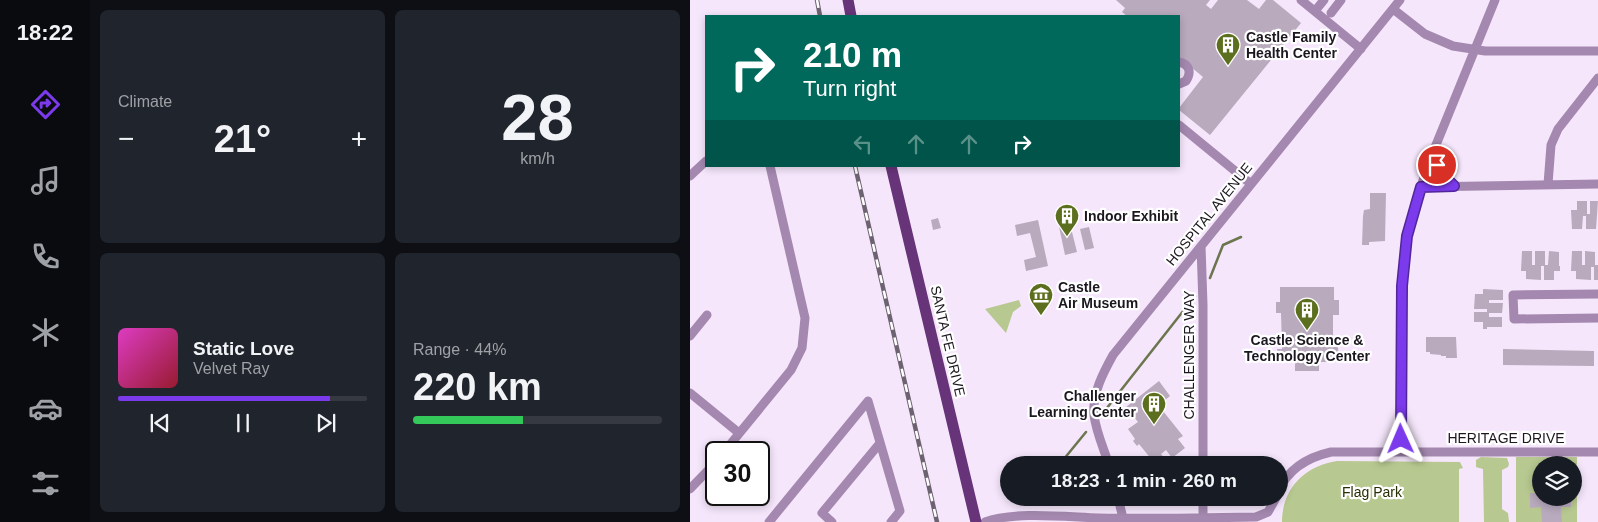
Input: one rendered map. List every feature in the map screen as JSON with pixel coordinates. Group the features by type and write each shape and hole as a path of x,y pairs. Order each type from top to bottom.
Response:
{"main road":[{"path":"848,0 851,15"},
{"name":"SANTA FE DRIVE","path":"891,167 976,522"}],"street":[{"path":"1302,0 1361,48"},
{"path":"1315,11 1324,0"},
{"path":"1331,13 1341,0"},
{"name":"HOSPITAL AVENUE","path":"1106,456 1094,416 1101,377 1113,355 1400,0"},
{"path":"1402,452 1402,286 1407,236 1421,187 1435,148 1495,0"},
{"path":"1393,9 1417,28 1452,46 1476,50 1598,50"},
{"path":"1180,63 1188,67 1189,74 1186,81 1180,84"},
{"path":"1548,184 1550,145 1558,129 1598,78"},
{"path":"1180,127 1250,184"},
{"path":"1435,148 1437,165 1454,186"},
{"path":"690,176 705,162"},
{"path":"733,441 791,370 798,357 804,338 803,308 770,167"},
{"path":"1421,187 1598,184"},
{"name":"CHALLENGER WAY","path":"1201,246 1203,456"},
{"path":"1598,294 1513,295 1514,319 1598,318"},
{"path":"690,336 707,315"},
{"path":"690,393 740,433"},
{"path":"769,522 868,401 900,511 891,522"},
{"path":"832,522 822,513 880,443"},
{"name":"HERITAGE DRIVE","path":"1288,475 1315,456 1340,451 1598,452"},
{"path":"690,489 705,473"},
{"path":"1120,506 1124,520"},
{"path":"1203,506 1203,518"},
{"path":"985,522 1002,517 1124,520 1256,517 1268,512 1271,506"},
{"path":"1256,517 1266,522"}],"green space":[{"path":"1019,300 1021,306 1013,312 1006,333 985,309"},
{"path":"1481,457 1507,458 1508,467 1502,470 1502,509 1508,513 1509,522 1484,522 1483,469 1476,467 1476,460"},
{"path":"1516,457 1532,457 1532,506 1577,506 1577,522 1516,522"},
{"name":"Flag Park","path":"1337,461 1460,462 1463,468 1459,469 1459,522 1282,522 1284,506 1288,506 1288,495 1291,489 1306,474 1325,464"}],"building":[{"name":"Castle Family Health Center","path":"1116,0 1210,0 1206,5 1211,9 1218,0 1247,0 1259,9 1266,0 1273,0 1301,23 1210,135 1180,111 1180,107 1203,77 1180,58 1180,15 1126,15 1122,12 1125,8"},
{"path":"1370,193 1386,193 1385,241 1369,242 1369,245 1362,245 1363,216 1364,210 1370,209"},
{"path":"1577,201 1587,201 1587,214 1590,214 1590,201 1598,201 1596,229 1586,229 1586,216 1583,216 1582,229 1572,229 1571,210 1577,210"},
{"path":"938,218 941,228 933,230 931,220"},
{"path":"1038,220 1048,266 1026,271 1024,260 1036,257 1030,233 1017,236 1015,225"},
{"name":"Indoor Exhibit","path":"1069,220 1077,252 1065,255 1058,222"},
{"path":"1089,227 1094,248 1085,250 1080,229"},
{"path":"1522,251 1532,251 1532,265 1535,265 1535,251 1545,251 1545,265 1548,265 1549,251 1559,252 1560,271 1554,271 1554,280 1544,280 1544,266 1541,266 1541,280 1526,279 1526,271 1521,271"},
{"path":"1572,251 1582,251 1582,265 1585,265 1585,251 1595,252 1595,265 1598,265 1598,280 1594,280 1594,267 1591,267 1591,280 1576,279 1576,271 1571,271"},
{"name":"Castle Science & Technology Center","path":"1280,287 1334,287 1334,300 1339,300 1339,315 1333,315 1333,347 1338,347 1339,362 1319,362 1319,371 1295,371 1295,360 1277,360 1277,349 1282,349 1281,313 1276,313 1276,302 1280,302"},
{"path":"1483,289 1503,290 1503,300 1489,300 1489,303 1503,303 1502,313 1489,313 1489,317 1502,317 1502,327 1487,327 1487,329 1483,329 1483,322 1474,322 1474,312 1487,312 1487,309 1474,309 1475,294 1483,294"},
{"path":"1426,337 1456,337 1457,358 1446,358 1446,356 1426,352"},
{"path":"1503,349 1594,351 1594,366 1503,365"},
{"name":"Challenger Learning Center","path":"1159,381 1170,396 1153,410 1157,416 1163,411 1183,436 1178,439 1185,448 1175,456 1170,456 1166,450 1161,454 1163,456 1149,456 1139,444 1137,446 1133,441 1135,439 1128,429 1138,422 1126,407"},
{"path":"1530,493 1532,493 1532,506 1571,506 1561,507 1562,522 1542,522 1541,507 1530,508"}],"waterway":[{"path":"1210,278 1223,245 1241,237"},
{"path":"1103,413 1195,296"},
{"path":"1066,456 1086,432"}],"railway":[{"path":"817,0 820,15"},
{"path":"855,167 937,522"}],"place":[{"name":"Castle Family Health Center","path":"1228,66"},
{"name":"Indoor Exhibit","path":"1067,237"},
{"name":"Castle Air Museum","path":"1041,316"},
{"name":"Castle Science & Technology Center","path":"1307,331"},
{"name":"Challenger Learning Center","path":"1154,425"}],"route":[{"path":"1401,439 1402,286 1407,236 1421,187 1454,186 1437,165"}]}
